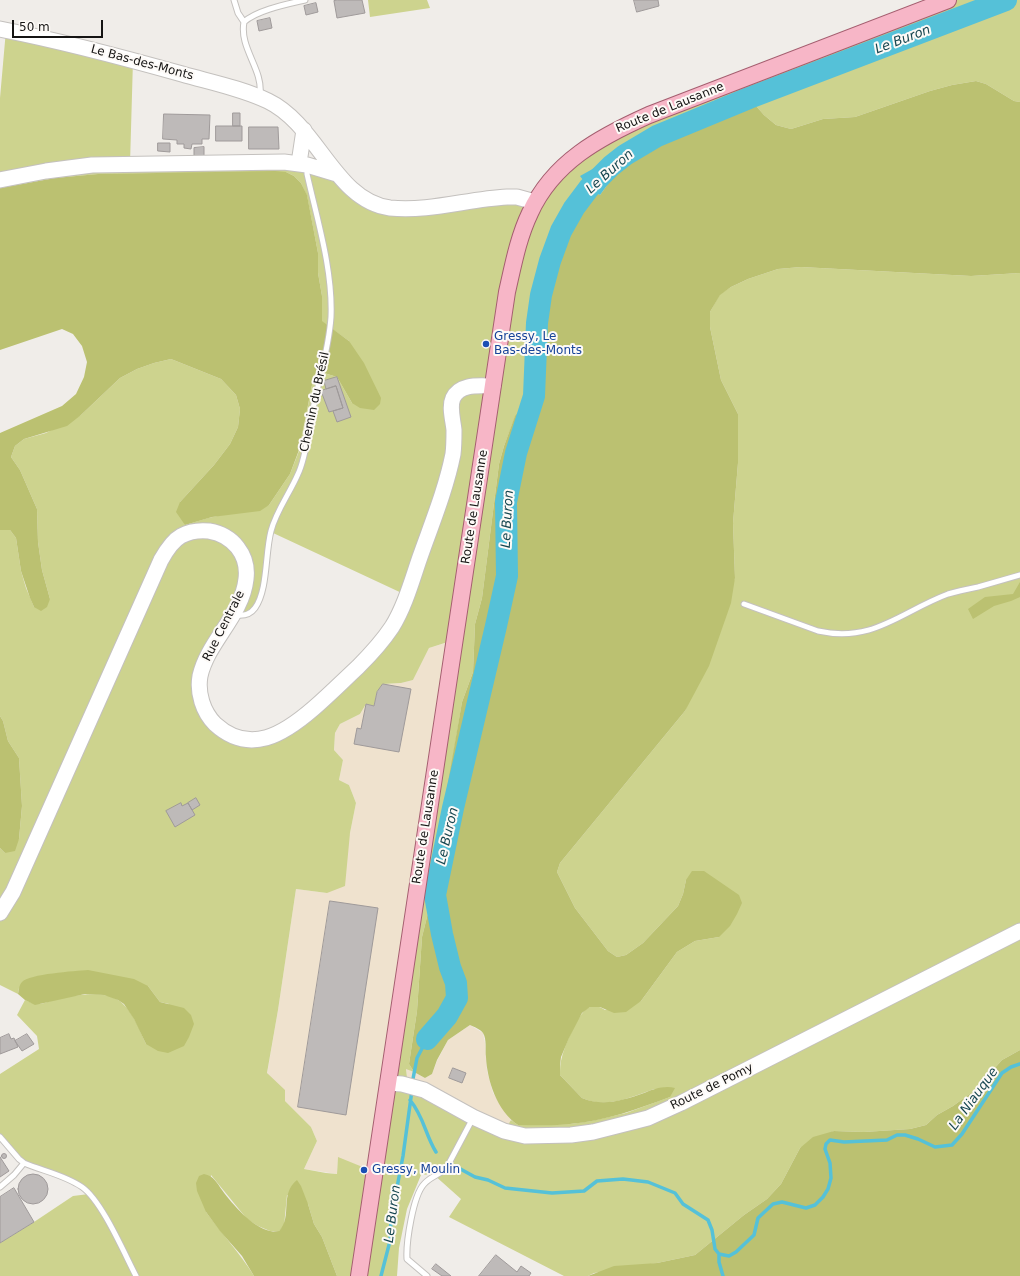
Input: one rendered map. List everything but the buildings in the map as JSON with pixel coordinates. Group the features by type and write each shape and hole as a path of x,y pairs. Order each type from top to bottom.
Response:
{"main road":[{"name":"Route de Lausanne","path":"359,1276 395,1084 493,386 508,292 514,262 524,228 535,202 547,185 569,160 591,145 626,126 649,115 948,0"}],"street":[{"name":"Le Bas-des-Monts","path":"0,29 53,40 116,56 259,97 282,108 304,130 337,174 352,190 364,199 376,205 387,208 420,208 507,197 517,197 535,202"},
{"path":"303,164 304,130"},
{"path":"0,180 46,171 92,165 284,162 303,164 337,174"},
{"name":"Rue Centrale","path":"0,913 13,892 161,560 168,549 181,536 191,531 214,532 233,542 240,550 247,570 243,591 233,614 205,662 199,682 201,700 206,712 212,720 229,734 249,740 259,740 270,737 291,727 324,699 364,660 392,627 406,595 439,505 449,472 454,440 451,405 453,398 457,392 469,386 493,386"},
{"name":"Route de Pomy","path":"395,1084 424,1090 473,1117 504,1131 525,1136 570,1135 593,1132 648,1118 681,1104 1020,931"}],"lane":[{"path":"234,0 238,13 244,22 246,42 260,82 259,97"},
{"path":"244,22 250,16 305,0"},
{"name":"Chemin du Brésil","path":"233,614 248,614 258,602 264,582 271,532 277,515 299,473 327,346 331,318 330,287 321,236 307,174 303,164"},
{"path":"744,604 818,631 856,634 881,627 950,594 1020,575"},
{"path":"427,1276 415,1267 408,1259 407,1251 410,1227 418,1193 424,1184 432,1177 441,1173 447,1167 473,1117"},
{"path":"0,1137 24,1163 74,1182 83,1187 90,1194 100,1206 136,1276"},
{"path":"0,1187 14,1175 24,1163"}],"shaded area":[{"path":"455,640 375,1172 338,1158 337,1174 304,1169 317,1141 311,1127 285,1101 267,1074 296,889 327,893 350,833 356,803 349,785 339,780 343,760 334,750 335,733 340,724 360,714 366,704 374,706 377,692 383,684 401,683 413,680 429,648"},
{"path":"470,1025 483,1033 487,1071 493,1093 511,1120 504,1131 408,1086 406,1068 425,1078 432,1074 448,1040"}],"green space":[{"path":"368,0 427,0 430,8 370,17"},
{"path":"948,0 1020,0 1020,102 1014,101 986,84 976,81 930,91 855,117 823,119 791,129 776,125 764,115 749,98 615,174 600,195 589,188 574,208 561,231 550,261 541,295 537,323 534,396 515,417 499,464 482,598 475,624 473,672 462,702 434,872 435,885 422,937 417,1011 409,1064 414,1072 406,1069 408,1086 504,1131 511,1120 518,1125 571,1124 626,1113 670,1097 654,1089 619,1101 591,1101 582,1098 560,1075 560,1064 569,1037 581,1014 586,1010 594,1006 605,1010 641,1001 677,952 695,941 719,937 686,880 683,894 678,906 643,943 626,955 617,957 608,951 575,908 557,872 560,863 685,711 735,578 733,523 738,463 738,414 721,380 710,327 710,312 720,294 731,287 748,279 778,269 801,267 971,276 1020,273 1020,1050 1002,1060 975,1090 953,1106 937,1115 926,1125 910,1129 864,1132 834,1131 800,1148 781,1184 767,1199 744,1215 695,1255 657,1263 594,1273 588,1276 564,1276 449,1217 461,1199 433,1174 421,1175 407,1209 399,1248 397,1276 337,1276 322,1237 314,1224 308,1204 287,1195 284,1226 279,1231 270,1231 247,1219 211,1175 206,1212 243,1259 254,1276 0,1276 0,1243 73,1196 89,1194 83,1187 24,1163 0,1137 0,1074 39,1049 37,1036 17,1015 25,1000 38,1004 65,997 82,995 92,994 109,996 117,999 127,1008 146,1044 169,1004 160,1002 148,986 19,988 18,994 0,985 0,848 5,853 19,839 22,806 19,758 8,741 3,721 0,716 0,530 10,530 16,538 21,571 34,607 50,599 42,570 38,542 37,509 20,470 11,457 15,446 24,439 46,433 81,415 120,378 137,369 154,363 171,359 221,379 236,395 240,409 238,427 230,444 214,465 180,502 185,525 208,518 269,505 290,474 299,451 314,375 321,372 337,377 352,403 349,341 321,321 322,296 318,273 318,253 307,196 301,183 294,176 286,172 98,174 55,178 0,188 0,98 6,30 133,60 130,164 313,166 376,205 526,199 591,145","holes":["271,532 406,595 344,680 259,740 212,720 202,669 233,614 248,614 260,596","454,640 375,1172 338,1157 337,1174 304,1169 317,1141 311,1127 285,1101 285,1090 267,1073 296,889 327,893 345,886 350,833 356,803 349,785 339,780 343,760 334,750 335,733 340,724 360,714 366,704 374,706 377,692 383,684 401,683 413,680 429,648"]},
{"path":"976,81 986,84 1014,101 1020,102 1020,273 971,276 801,267 778,269 748,279 731,287 720,295 710,312 710,327 721,380 738,414 738,463 733,523 735,578 731,603 709,666 685,711 560,863 557,872 575,908 608,951 617,957 626,955 643,943 678,906 683,894 686,880 692,871 704,871 739,895 742,903 730,926 719,937 695,941 677,952 641,1001 626,1012 614,1013 600,1007 590,1007 582,1013 561,1057 560,1075 582,1098 590,1101 613,1102 659,1088 675,1088 670,1097 634,1110 596,1120 564,1125 518,1125 504,1112 494,1094 488,1075 485,1038 483,1033 477,1028 470,1025 448,1040 437,1060 432,1074 425,1078 414,1072 409,1064 417,1011 422,937 435,885 435,857 462,702 473,672 475,624 482,598 499,464 515,416 534,396 537,323 541,295 550,261 561,231 574,208 589,188 600,195 615,174 611,166 625,155 657,136 749,98 764,115 776,125 791,129 823,119 855,117 930,91"},
{"path":"286,172 294,176 301,183 307,195 318,253 318,273 322,296 322,321 349,341 364,363 381,398 380,404 374,410 360,408 352,403 337,377 321,372 314,375 299,450 290,474 269,505 260,511 212,517 185,525 176,512 180,502 214,465 230,444 238,427 240,409 236,395 221,379 171,359 137,369 120,378 81,415 67,426 24,439 15,446 11,457 20,470 37,509 38,542 42,570 50,599 47,607 41,611 34,607 30,598 21,571 16,538 10,530 0,530 0,433 62,406 76,394 84,377 87,362 82,346 73,334 62,329 0,350 0,188 55,178 98,174"},
{"path":"1020,582 1020,597 994,606 973,619 968,609 985,597 1013,594"},
{"path":"0,716 3,721 8,741 19,758 22,806 19,839 15,851 5,853 0,848"},
{"path":"88,970 134,979 148,986 160,1002 184,1008 191,1015 194,1024 184,1046 168,1053 158,1051 146,1044 134,1019 124,1004 104,995 85,994 35,1005 25,1000 18,994 21,983 26,979 53,973"},
{"path":"1020,1050 1020,1276 588,1276 614,1266 657,1263 695,1255 744,1215 767,1199 781,1184 800,1148 813,1137 834,1131 864,1132 910,1129 926,1125 937,1115 953,1106 975,1090 1002,1060"},
{"path":"204,1174 215,1180 243,1215 263,1229 272,1231 279,1231 283,1225 289,1192 297,1180 301,1186 314,1224 322,1237 337,1276 254,1276 242,1256 206,1212 197,1191 196,1183 199,1176"}],"water":[{"path":"607,161 615,174 600,195 589,188 580,176"}],"waterway":[{"name":"Le Buron","path":"427,1039 447,1016 457,998 456,983 450,967 442,934 435,895 453,808 507,576 506,502 516,453 534,396 537,323 541,295 550,261 561,231 574,208 589,188 611,166 625,155 657,136 749,98 1006,0"},
{"name":"Le Buron","path":"412,1084 417,1058 427,1039"},
{"name":"La Niauque","path":"455,1166 475,1177 488,1180 505,1188 552,1193 584,1191 597,1181 623,1179 648,1182 675,1193 683,1204 708,1220 712,1230 715,1249 719,1254 729,1256 736,1252 754,1235 758,1218 773,1204 782,1202 806,1208 815,1205 823,1197 828,1189 831,1178 830,1163 825,1149 826,1144 830,1140 844,1142 887,1140 897,1135 905,1135 935,1147 952,1145 962,1134 1002,1073 1011,1067 1020,1064"},
{"name":"Le Buron","path":"381,1276 390,1241 391,1219 403,1156 412,1090"},
{"name":"La Niauque","path":"410,1100 415,1106 436,1152"},
{"path":"719,1254 719,1262 723,1276"}],"place":[{"name":"Gressy, Le Bas-des-Monts","path":"486,344"},
{"name":"Gressy, Moulin","path":"364,1170"}]}
